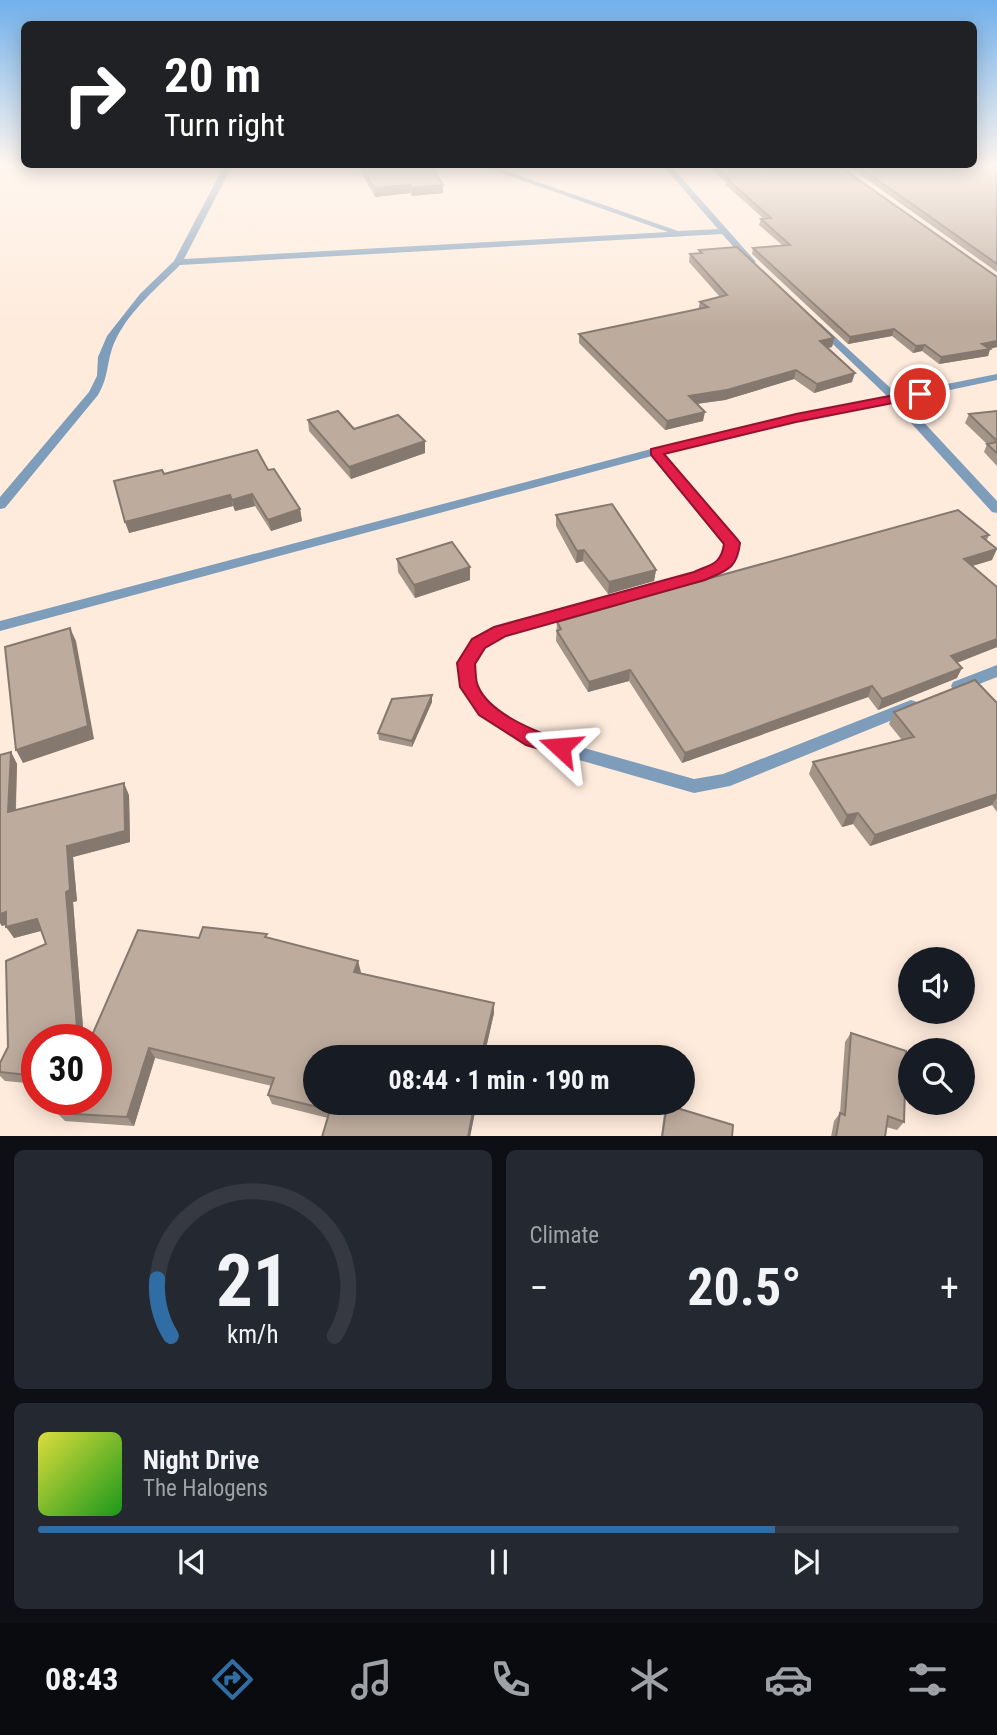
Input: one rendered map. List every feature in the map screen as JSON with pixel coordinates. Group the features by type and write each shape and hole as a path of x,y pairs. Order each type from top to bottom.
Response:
{"street":[{"path":"0,505 94,393 102,376 103,357 112,337 143,296 178,262 200,219"},
{"path":"641,219 682,233"},
{"path":"713,219 761,271"},
{"path":"178,262 724,231"},
{"path":"810,317 896,399 997,509"},
{"path":"0,626 655,452 796,418 997,377"},
{"path":"655,452 732,543 730,558 722,566 699,576 500,631 479,644 466,663 469,687 485,710 533,740 694,786 724,781 923,701"},
{"path":"947,691 997,671"}],"building":[{"path":"761,219 914,219 997,277 997,341 982,344 990,349 941,357 925,345 916,346 894,329 850,337 753,248 790,245"},
{"path":"933,219 997,219 997,264"},
{"path":"737,247 834,338 820,341 855,373 817,384 796,370 727,390 689,396 705,412 667,421 579,334 708,307 700,302 727,295 690,254 702,253 699,250"},
{"path":"338,411 354,429 398,415 425,441 349,467 308,420"},
{"path":"997,411 997,441 969,414"},
{"path":"997,442 997,453 987,444"},
{"path":"257,450 268,470 274,469 300,509 268,520 252,494 232,500 230,495 125,522 114,481 162,470 164,474"},
{"path":"612,504 656,570 609,582 584,550 577,551 556,515"},
{"path":"958,510 989,535 982,537 997,549 964,559 997,587 997,639 951,656 962,668 882,699 872,686 685,753 630,670 589,682 557,631 561,629 557,622 624,603 618,596 665,583 671,589"},
{"path":"452,542 470,567 414,585 397,559"},
{"path":"70,628 88,726 16,750 5,647"},
{"path":"975,680 997,703 997,794 875,835 858,813 847,815 813,762 914,737 894,712"},
{"path":"432,695 412,741 378,733 392,699"},
{"path":"11,752 8,812 124,783 125,831 67,846 70,890 66,892 77,1024 21,1024 21,1074 0,1072 0,1063 8,1047 6,961 46,944 37,919 6,927 6,912 0,914 0,755"},
{"path":"203,927 267,934 265,937 358,961 354,972 494,1003 484,1045 303,1045 303,1103 268,1095 274,1078 149,1048 127,1117 92,1115 112,1115 112,1024 97,1024 138,930 199,938"},
{"path":"851,1033 898,1048 898,1115 904,1115 904,1122 888,1116 885,1136 836,1136 840,1113 845,1115"},
{"path":"695,1113 733,1125 732,1136 662,1136 665,1115"},
{"path":"329,1115 472,1115 468,1136 322,1136"}],"route":[{"path":"560,747 533,740 485,710 469,687 466,663 479,644 500,631 699,576 722,566 730,558 732,543 655,452 796,418 920,394"}]}
